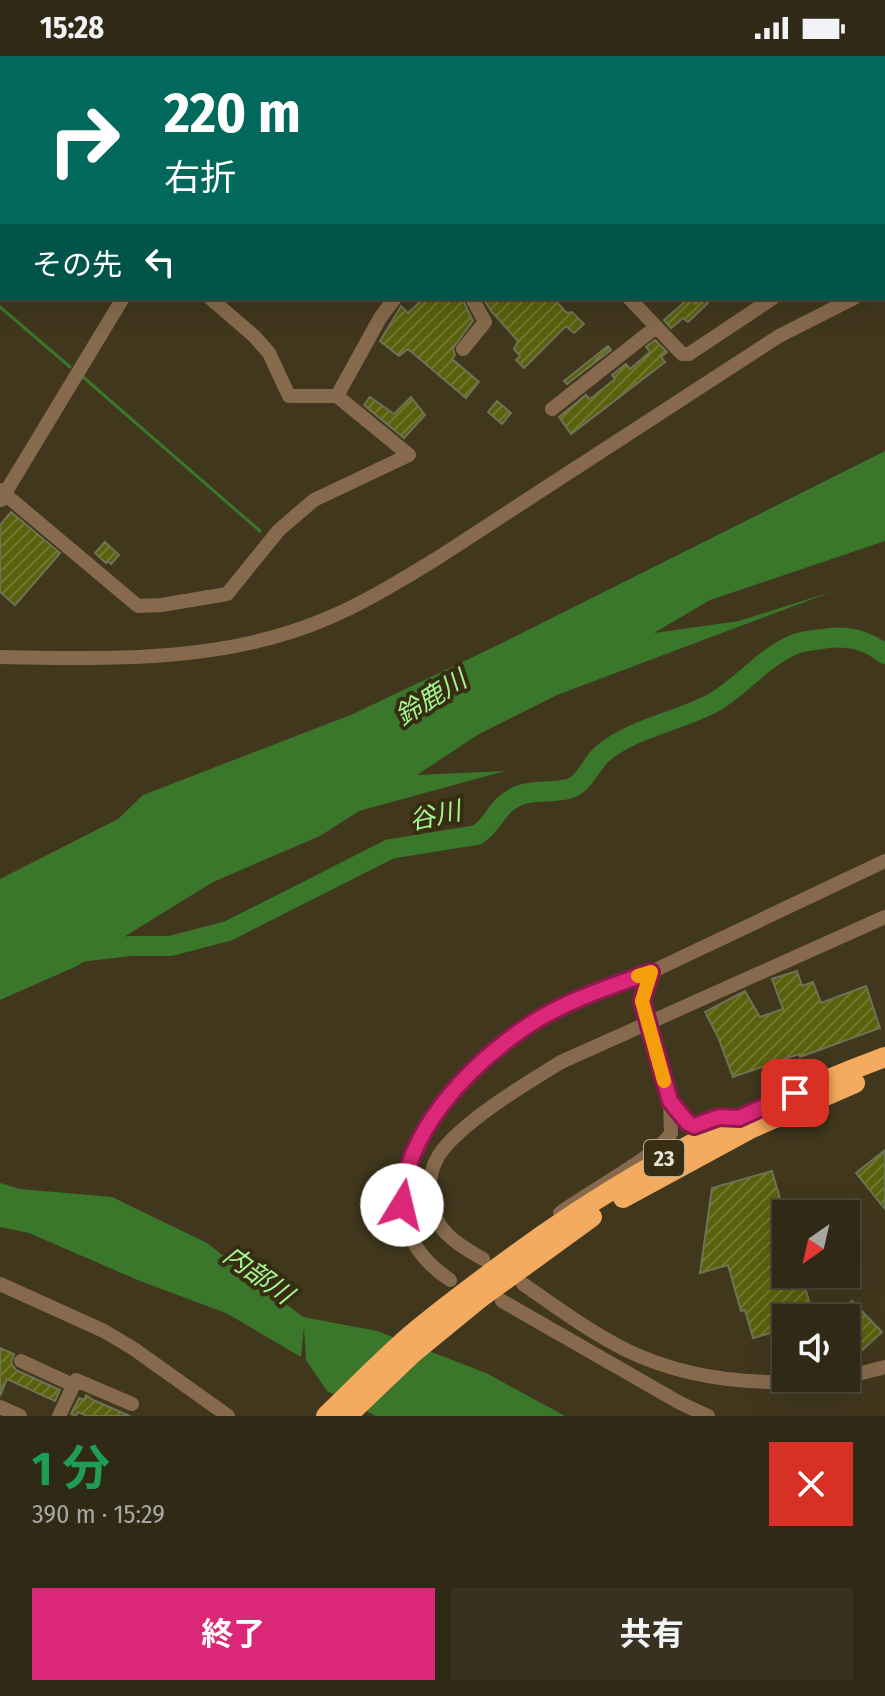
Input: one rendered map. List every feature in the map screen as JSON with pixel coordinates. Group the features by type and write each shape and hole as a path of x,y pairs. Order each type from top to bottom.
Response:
{"highway":[{"name":"23","path":"326,1416 406,1339 464,1291 535,1239 647,1167 739,1118 822,1080 885,1057"},
{"name":"23","path":"347,1416 413,1353 464,1291 658,1177 752,1128 885,1072"}],"street":[{"path":"122,300 2,495 138,606 227,594 279,530 314,500 409,455 337,396 289,396 269,353 212,300"},
{"path":"337,396 380,318 394,300"},
{"path":"463,349 485,322 473,300"},
{"path":"631,300 682,354 689,354 770,300"},
{"path":"0,657 141,657 175,654 239,645 326,619 380,593 436,559 779,336 850,300"},
{"path":"552,409 656,327"},
{"path":"464,1291 433,1267 420,1252 404,1218 403,1183 410,1160 439,1111 485,1060 523,1029 561,1008 651,972 662,964 885,861"},
{"path":"483,1259 446,1233 432,1208 431,1177 441,1152 517,1089 561,1062 885,917"},
{"path":"535,1239 550,1221 583,1195 667,1141 671,1133 670,1101 642,1001 651,972"},
{"path":"670,1101 681,1117 694,1126 719,1117 739,1118"},
{"path":"0,1284 104,1331 228,1416"},
{"path":"523,1284 595,1333 628,1351 700,1375 772,1384"},
{"path":"502,1301 658,1391 708,1416"},
{"path":"595,1333 658,1391"},
{"path":"21,1361 73,1385"},
{"path":"860,1374 885,1367"},
{"path":"59,1416 76,1380 132,1404"},
{"path":"0,1407 20,1416"}],"water":[{"name":"鈴鹿川","path":"885,451 885,541 710,600 654,633 739,621 834,591 557,695 479,734 417,775 505,771 359,811 320,836 213,882 77,966 0,1000 0,879 118,819 143,795 353,714 496,646"},
{"path":"0,1183 20,1189 112,1197 207,1243 303,1317 377,1331 486,1373 565,1416 376,1416 327,1391 306,1360 304,1326 301,1357 226,1313 140,1281 29,1233 0,1227"}],"building":[{"path":"422,300 463,300 473,321 453,348 455,355 452,359 479,382 466,398 408,349 399,356 380,341 401,306 408,313"},
{"path":"484,300 555,300 584,324 574,333 566,326 524,368 516,360 520,356 514,349 518,341"},
{"path":"687,300 695,304 700,300 708,303 688,322 683,318 671,328 664,320"},
{"path":"655,340 667,352 661,357 665,362 571,434 559,417 586,395 589,399 594,396 615,379 612,375 626,364 630,369 650,352 646,347"},
{"path":"608,346 611,350 567,384 564,381"},
{"path":"370,397 394,414 411,397 425,415 404,438 364,405"},
{"path":"497,401 511,413 502,424 488,412"},
{"path":"11,512 60,553 15,605 0,592 0,525"},
{"path":"105,542 119,555 111,564 95,553"},
{"path":"797,971 802,986 813,982 821,1003 866,986 880,1028 733,1077 705,1012 745,991 760,1017 783,1009 772,979"},
{"path":"885,1150 885,1209 856,1173"},
{"path":"772,1171 780,1200 772,1200 772,1288 805,1288 810,1304 772,1304 772,1333 753,1338 745,1310 741,1311 728,1265 700,1273 712,1188"},
{"path":"860,1309 882,1332 860,1350"},
{"path":"0,1348 14,1354 11,1363 16,1370 60,1390 55,1401 7,1379 0,1396"},
{"path":"86,1395 130,1416 71,1414 79,1398 84,1400"}],"waterway":[{"path":"0,307 70,367"},
{"path":"83,377 260,531"},
{"name":"谷川","path":"78,952 131,946 170,946 228,931 390,849 477,835 512,799 527,793 573,787 614,745 713,703 775,655 798,643 848,638 885,654"}],"slow traffic":[{"path":"638,976 651,972 642,1001 664,1081"}],"route":[{"path":"402,1205 406,1170 426,1132 460,1085 485,1060 538,1020 651,972 642,1001 670,1101 688,1123 694,1126 719,1117 739,1118 795,1093"}],"water label":[{"name":"内部川","path":"258,1275"}]}
